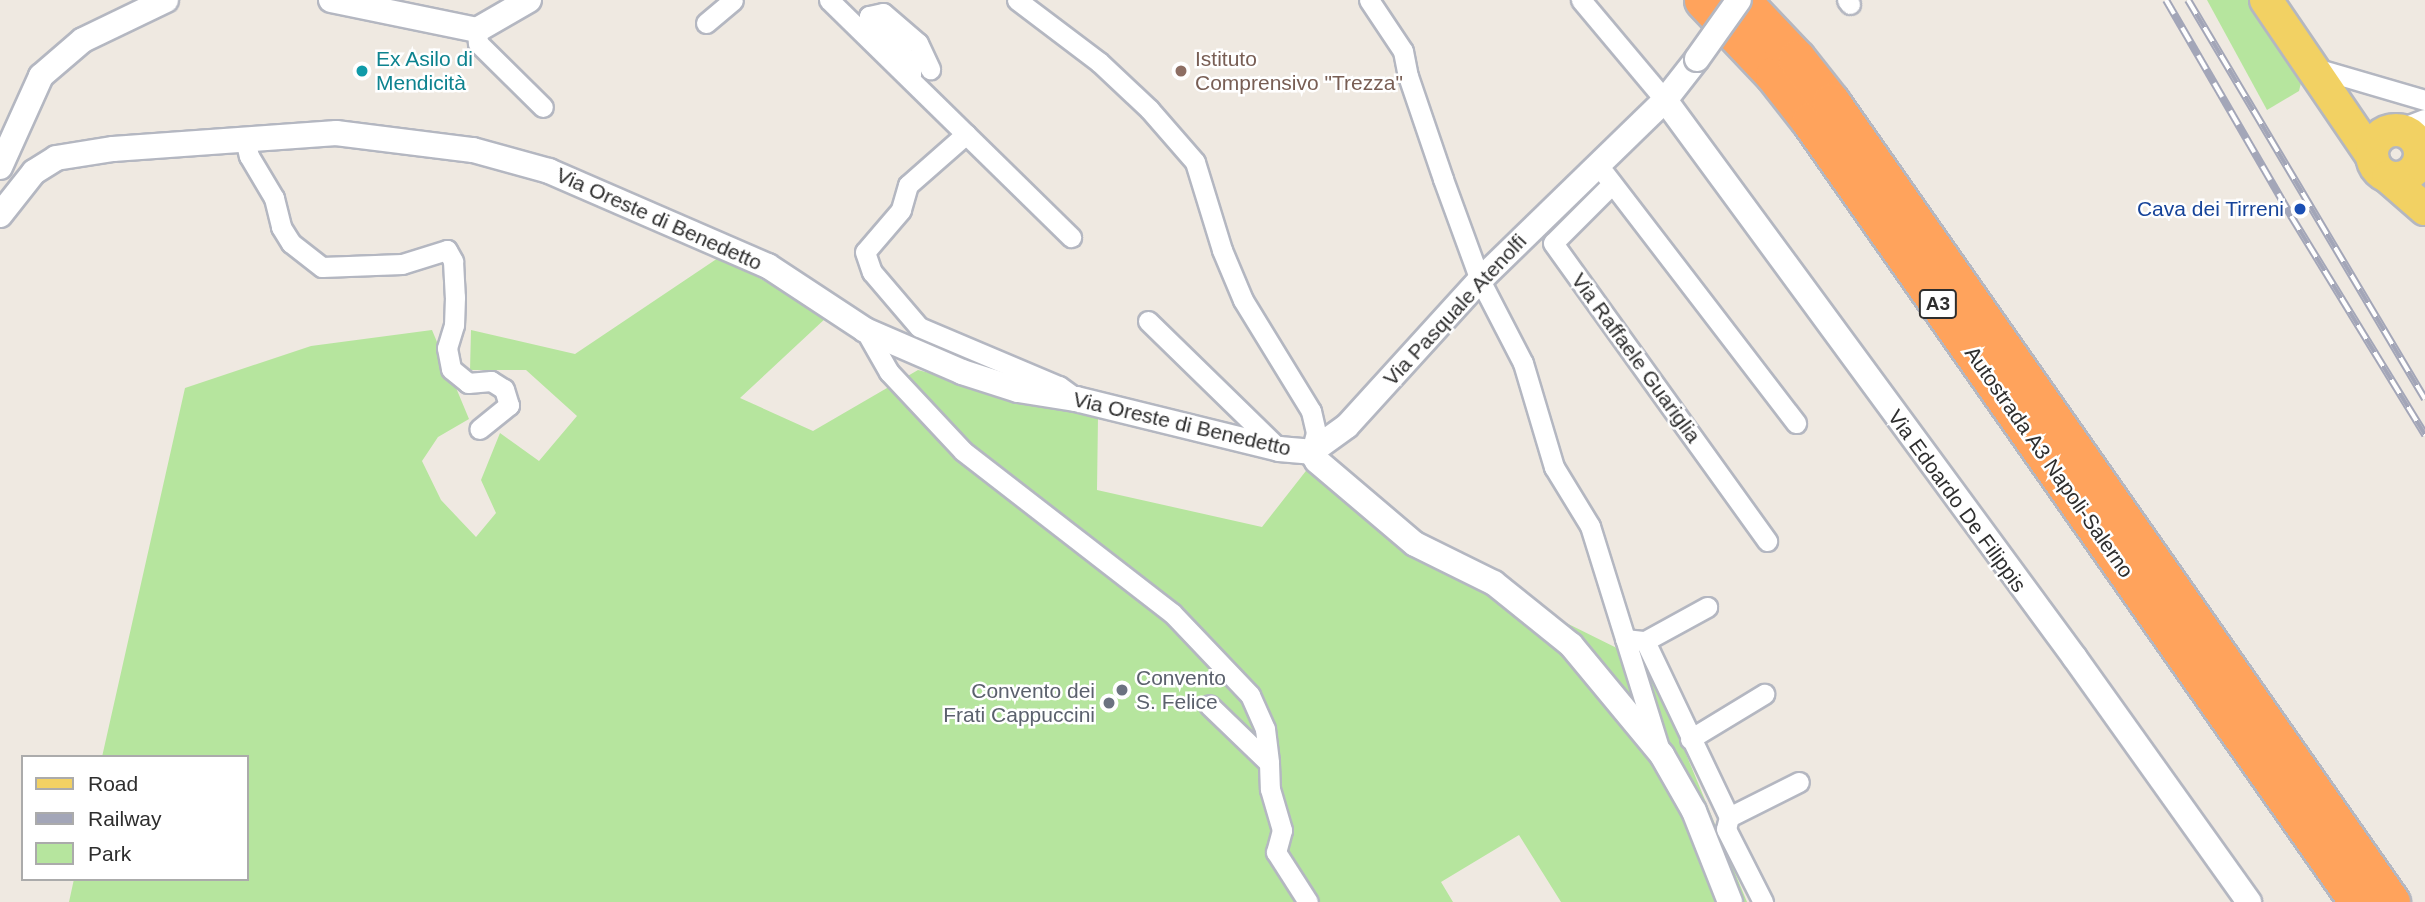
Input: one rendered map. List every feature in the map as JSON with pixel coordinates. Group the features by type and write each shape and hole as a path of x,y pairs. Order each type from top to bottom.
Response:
{"highway":[{"name":"Autostrada A3 Napoli-Salerno","path":"1703,0 1766,66 1810,121 2358,902"},
{"name":"Autostrada A3 Napoli-Salerno","path":"1740,0 1797,59 1831,102 2391,902"}],"main road":[{"path":"2266,0 2317,75 2379,119 2407,152 2425,209"}],"street":[{"path":"0,167 41,76 83,40 166,0"},
{"path":"331,0 477,30 529,0"},
{"path":"706,23 733,0"},
{"path":"829,0 1071,237"},
{"path":"1017,0 1099,62 1149,109 1195,162 1222,250 1243,300 1311,411 1316,433 1311,452 1317,461 1415,544 1494,583 1571,645 1661,755 1694,811 1730,902"},
{"path":"1368,0 1403,51 1416,102 1480,280 1523,363 1554,467 1590,526 1635,640 1690,739 1729,817 1726,830 1763,902"},
{"path":"1581,0 1665,100"},
{"name":"Via Pasquale Atenolfi","path":"1311,452 1347,426 1480,280 1665,100 1740,0"},
{"path":"911,80 911,66 869,16 883,13 918,43 929,69"},
{"path":"477,30 478,43 543,107"},
{"path":"2317,75 2425,100"},
{"name":"Via Edoardo De Filippis","path":"1665,100 2074,658 2249,902"},
{"name":"Via Oreste di Benedetto","path":"0,215 34,172 56,158 113,149 336,133 473,150 549,170 768,266 865,330 973,375 1018,390 1076,399 1279,449 1311,452"},
{"path":"965,134 908,185 901,210 865,252 872,272 919,327 1059,386 1076,399"},
{"path":"245,139 248,156 274,198 281,228 291,243 322,267 402,264 447,250 453,261 455,297 454,326 447,348 451,369 468,383 491,381 504,388 509,405 479,429"},
{"path":"1597,164 1796,423"},
{"name":"Via Raffaele Guariglia","path":"1612,184 1553,243 1767,541"},
{"path":"1148,321 1279,449"},
{"path":"865,330 889,372 963,451 1172,613 1250,695 1265,729 1270,789 1282,830 1276,852 1308,902"},
{"path":"1635,640 1707,607"},
{"path":"1635,640 1661,755"},
{"path":"1690,739 1764,694"},
{"path":"1209,705 1269,763"},
{"path":"1729,817 1799,782"}],"green space":[{"path":"2207,0 2256,0 2302,79 2299,91 2267,110"},
{"path":"721,256 827,317 740,398 813,431 918,370 1098,417 1097,490 1262,527 1309,467 1379,530 1649,664 1747,902 1561,902 1519,835 1441,882 1453,902 69,902 74,881 248,881 248,755 102,755 185,388 311,346 432,330 469,419 438,437 422,461 441,500 476,537 496,513 481,480 500,433 539,461 577,416 526,370 470,370 471,330 575,354"}],"railway":[{"path":"2166,0 2291,216 2425,435"},
{"path":"2188,0 2425,399"}],"place":[{"name":"Ex Asilo di Mendicità","path":"362,71"},
{"name":"Istituto Comprensivo \"Trezza\"","path":"1181,71"},
{"name":"Cava dei Tirreni","path":"2300,209"},
{"name":"Convento S. Felice","path":"1122,690"},
{"name":"Convento dei Frati Cappuccini","path":"1109,703"}]}
